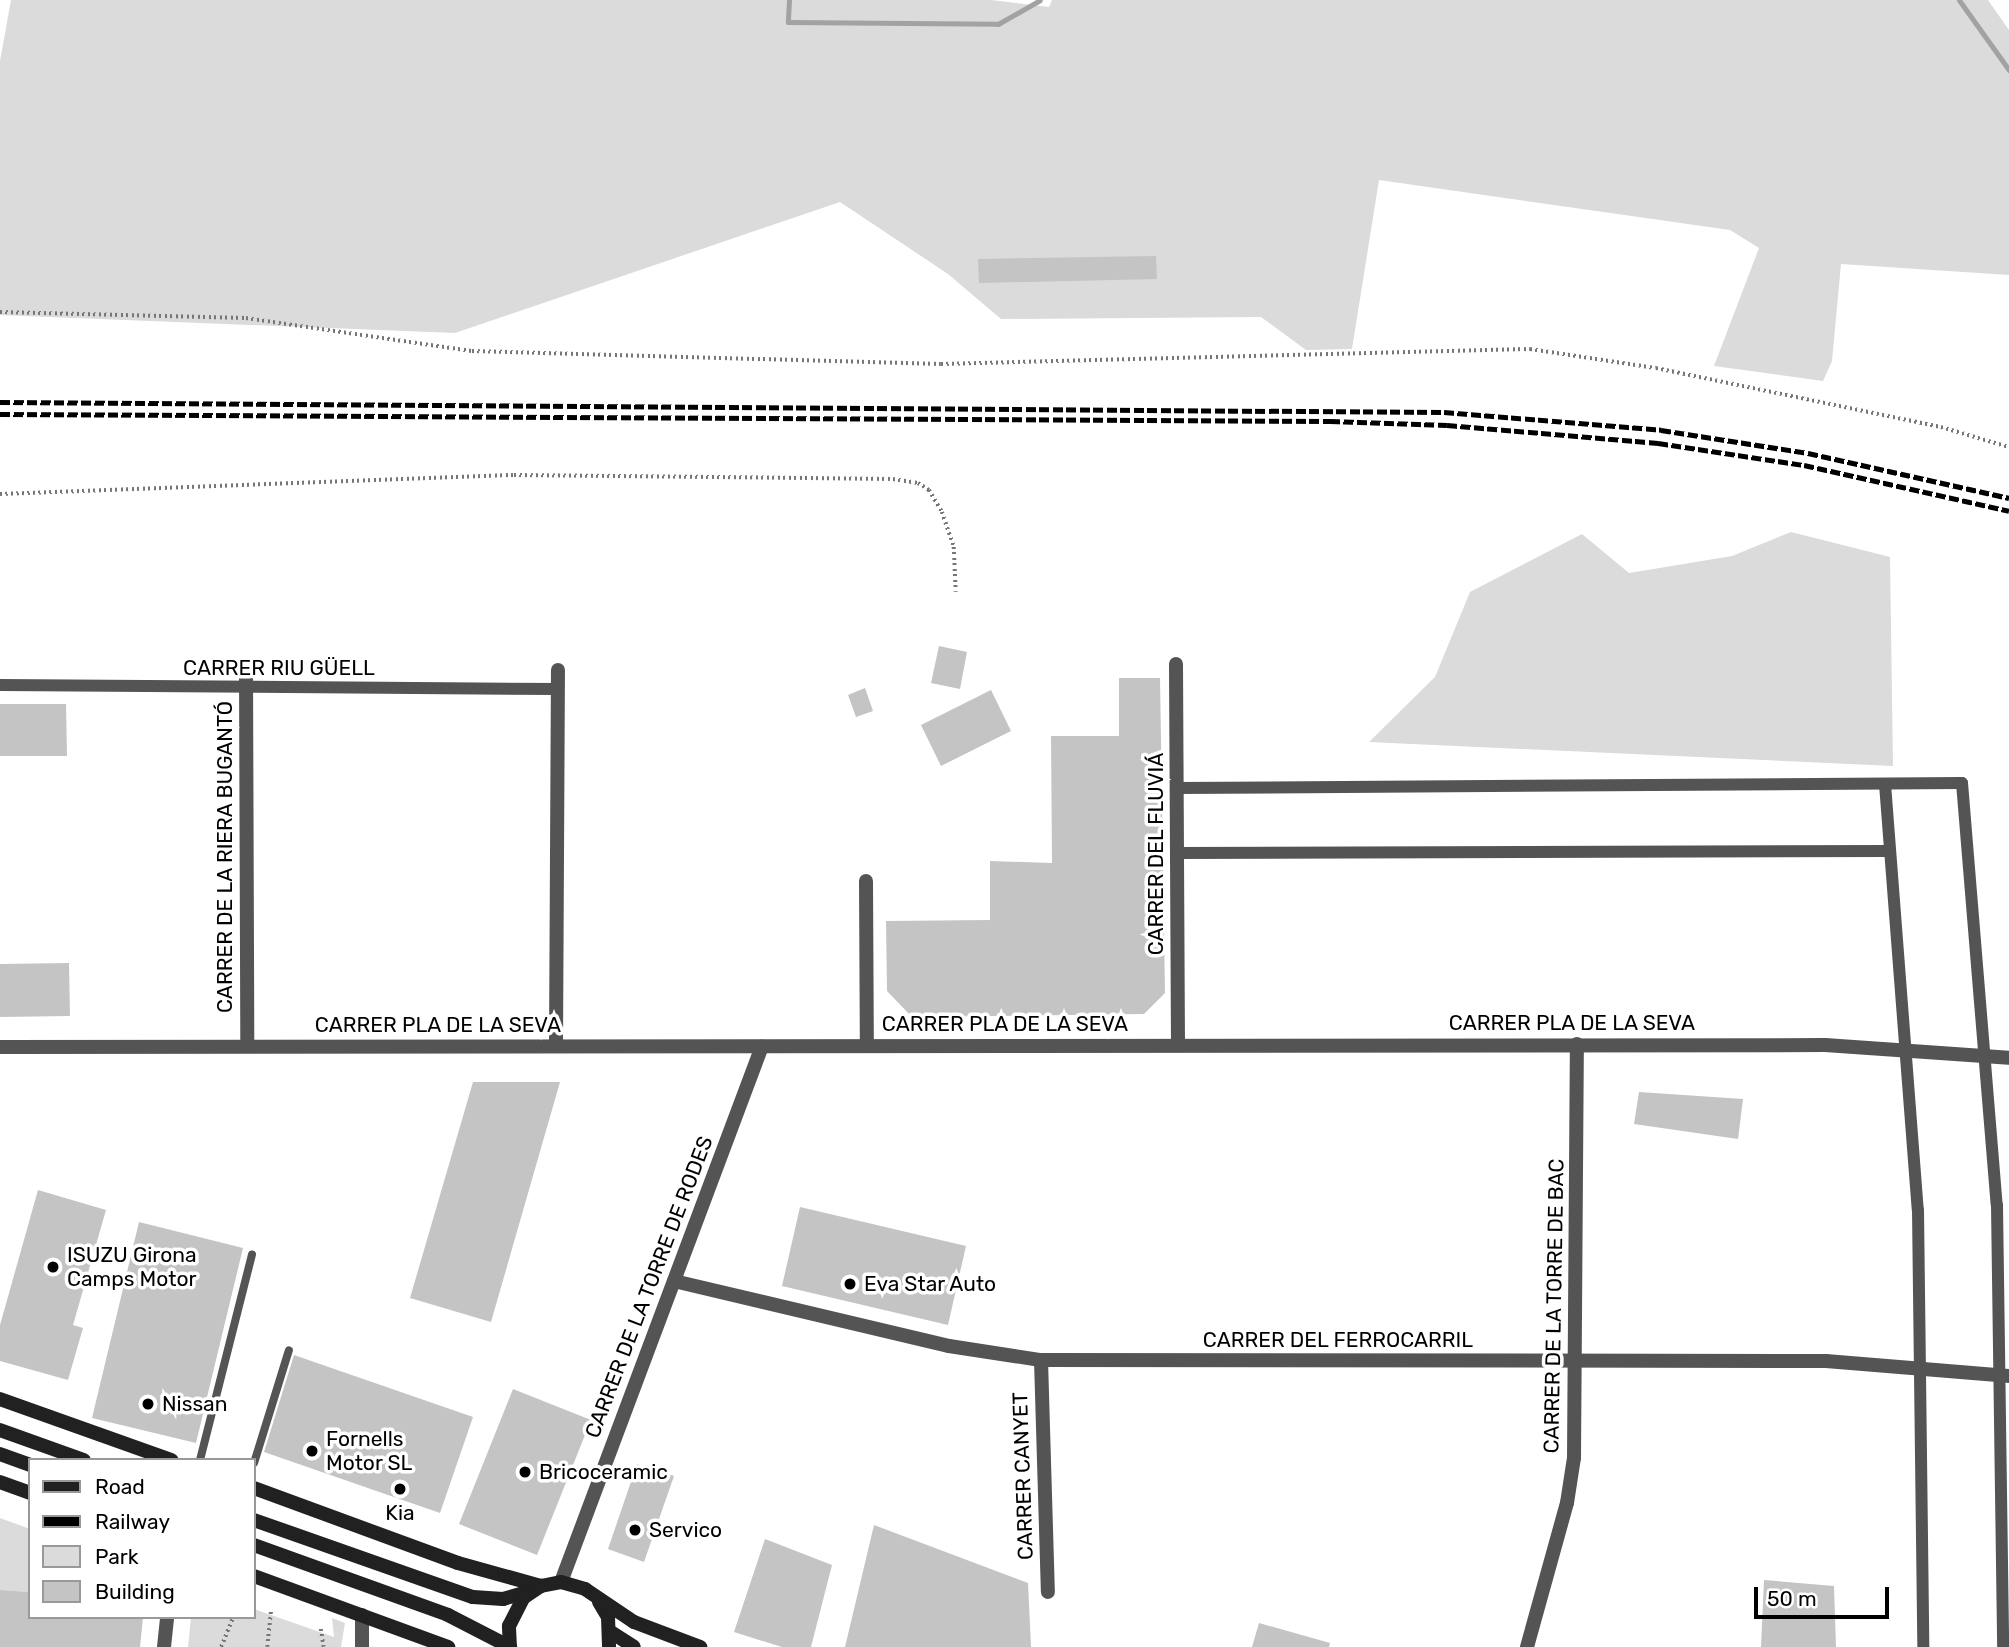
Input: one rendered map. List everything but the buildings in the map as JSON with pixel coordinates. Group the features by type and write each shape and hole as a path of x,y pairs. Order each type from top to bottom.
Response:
{"main road":[{"path":"0,1399 165,1458"},
{"path":"0,1430 78,1458"},
{"path":"0,1454 28,1464"},
{"path":"0,1482 28,1492"},
{"path":"256,1489 536,1589"},
{"path":"256,1521 473,1597 503,1599 561,1582 591,1593 634,1622 700,1647"},
{"path":"256,1546 448,1615 510,1647 512,1616 536,1589"},
{"path":"256,1577 447,1647"},
{"path":"591,1593 602,1604 611,1632 609,1647"},
{"path":"611,1632 634,1647"}],"street":[{"name":"CARRER DEL FLUVIÁ","path":"1176,664 1178,1044"},
{"name":"CARRER DE LA RIERA BUGANTÓ","path":"246,668 247,1046"},
{"path":"556,1046 558,670"},
{"name":"CARRER RIU GÜELL","path":"0,685 558,689"},
{"path":"1177,788 1962,783 1997,1205 2004,1375 2003,1647"},
{"path":"1885,784 1918,1209 1923,1647"},
{"path":"1177,853 1889,851"},
{"path":"866,881 867,1045"},
{"name":"CARRER PLA DE LA SEVA","path":"0,1046 1577,1044 1907,1049 2009,1058"},
{"name":"CARRER DE LA TORRE DE BAC","path":"1527,1647 1567,1503 1577,1414 1577,1044"},
{"name":"CARRER DE LA TORRE DE RODES","path":"561,1582 762,1046"},
{"name":"CARRER DEL FERROCARRIL","path":"674,1281 950,1346 1041,1360 1826,1361 1919,1366 2004,1375"},
{"name":"CARRER CANYET","path":"1041,1360 1048,1592"},
{"path":"362,1615 362,1647"},
{"path":"164,1647 167,1619"}],"lane":[{"path":"201,1458 253,1254"},
{"path":"256,1458 289,1350"}],"path":[{"path":"0,312 246,318 472,351 941,364 1530,349 1656,368 1941,427 2009,447"},
{"path":"0,494 514,475 893,480 918,483 929,490 942,512 954,547 956,592"},
{"path":"267,1647 271,1610"},
{"path":"221,1647 232,1619"},
{"path":"321,1629 324,1647"}],"green space":[{"path":"11,0 991,0 1049,7 1052,0 1988,0 2009,30 2009,275 1841,264 1832,361 1823,381 1714,366 1759,248 1730,230 1379,180 1352,349 1306,350 1261,317 1001,319 948,274 840,202 455,333 0,315 0,61"},
{"path":"1791,532 1890,557 1893,766 1369,742 1435,677 1470,592 1582,534 1629,573 1732,556"},
{"path":"0,1518 28,1528 28,1592 0,1590"},
{"path":"256,1610 334,1637 332,1618 345,1623 341,1647 188,1647 191,1619 256,1619"}],"waterway":[{"path":"789,0 788,22 998,24 1040,0"},
{"path":"1959,0 2009,70"}],"railway":[{"path":"0,402 1444,412 1661,430 1808,453 2009,498"},
{"path":"0,414 1330,421 1447,425 1658,443 1804,465 2009,511"}],"place":[{"name":"ISUZU Girona Camps Motor","path":"53,1267"},
{"name":"Eva Star Auto","path":"850,1284"},
{"name":"Nissan","path":"148,1404"},
{"name":"Fornells Motor SL","path":"312,1451"},
{"name":"Bricoceramic","path":"525,1472"},
{"name":"Kia","path":"400,1489"},
{"name":"Servico","path":"635,1530"}]}
